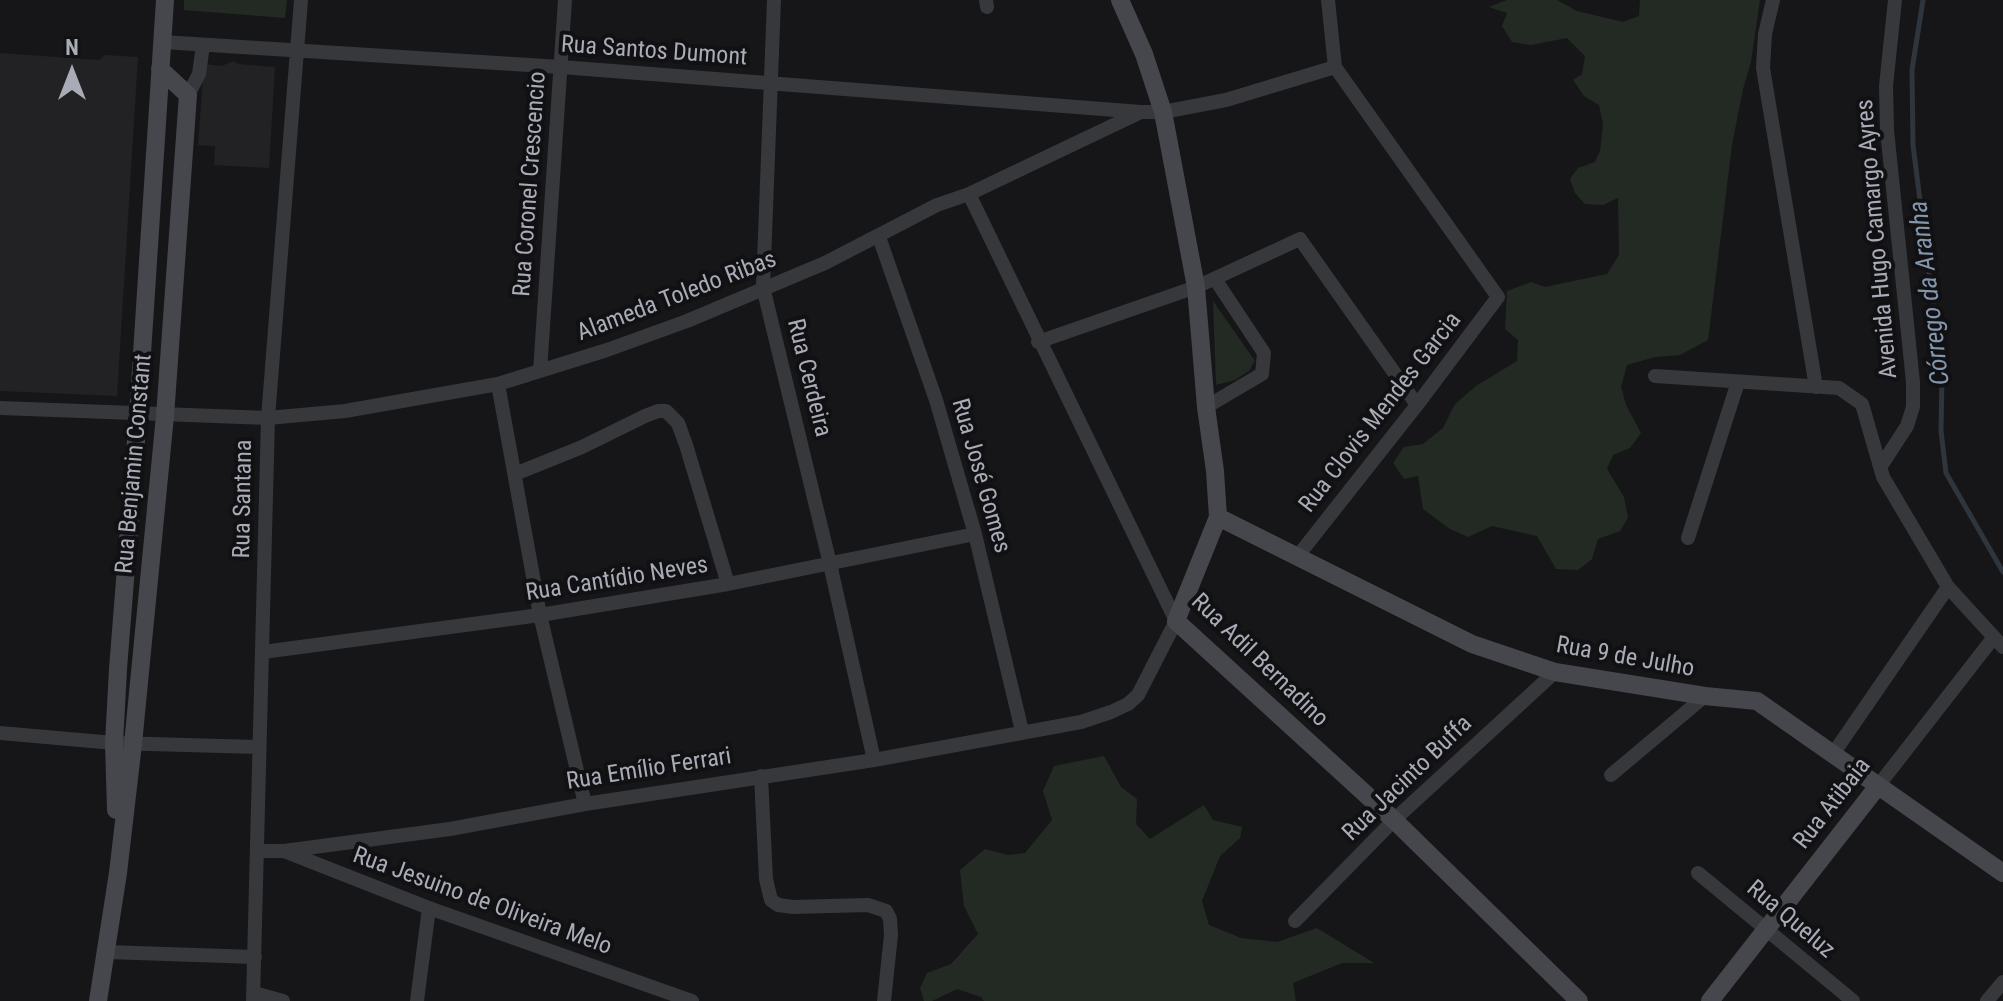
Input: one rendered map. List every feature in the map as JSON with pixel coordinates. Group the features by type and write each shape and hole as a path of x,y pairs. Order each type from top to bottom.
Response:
{"main road":[{"name":"Rua Benjamin Constant","path":"118,873 114,743 165,0"},
{"path":"1120,0 1144,54 1163,112 1196,287 1218,517 1176,621"},
{"path":"160,69 188,95"},
{"name":"Rua Benjamin Constant","path":"98,1001 118,873 133,744 165,416 188,95"},
{"name":"Rua 9 de Julho","path":"1218,517 1472,644 1555,672 1705,696 1757,701 2003,873"},
{"name":"Rua Adil Bernadino","path":"1176,621 1394,820 1579,1001"},
{"name":"Rua Atibaia","path":"1710,1001 1878,786"}],"street":[{"name":"Rua Santana","path":"253,997 268,418 301,0"},
{"name":"Rua Coronel Crescencio","path":"540,371 565,0"},
{"name":"Rua Cerdeira","path":"774,0 763,287 874,760"},
{"path":"1328,0 1335,67"},
{"path":"1773,0 1765,34 1763,68 1816,387"},
{"name":"Avenida Hugo Camargo Ayres","path":"1881,466 1907,426 1913,407 1887,130 1886,86 1895,0"},
{"name":"Rua Santos Dumont","path":"162,42 561,67 1141,112"},
{"path":"188,95 199,74 203,45"},
{"name":"Alameda Toledo Ribas","path":"0,408 268,418 395,404 498,384 687,321 825,263 879,237 895,225 969,194 1141,112 1163,112 1226,100 1335,67"},
{"name":"Rua Clovis Mendes Garcia","path":"1297,557 1498,297 1335,67"},
{"name":"Rua Adil Bernadino","path":"969,194 1038,342 1176,621"},
{"name":"Rua José Gomes","path":"879,237 936,400 975,534 1022,731"},
{"path":"1038,342 1196,287 1300,239 1417,405"},
{"path":"1206,407 1262,374 1264,353 1215,279"},
{"path":"1655,376 1839,388 1862,404 1883,477 1948,587 1998,642"},
{"path":"1688,538 1738,382"},
{"path":"498,384 540,615 585,804"},
{"path":"515,474 582,447 645,416 666,411 678,423 686,445 728,584"},
{"name":"Rua Cantídio Neves","path":"263,652 540,615 728,584 975,534"},
{"path":"1833,754 1948,587"},
{"name":"Rua Emílio Ferrari","path":"284,851 450,829 585,804 874,760 1081,722 1128,704 1138,695 1176,621"},
{"name":"Rua Atibaia","path":"1878,786 1998,642"},
{"name":"Rua Jacinto Buffa","path":"1295,921 1394,820 1555,672"},
{"path":"1611,775 1705,696"},
{"path":"0,733 114,743 258,747"},
{"path":"761,776 766,879 771,900 778,905 793,907 868,905 886,911 891,935 884,1001"},
{"name":"Rua Jesuino de Oliveira Melo","path":"257,851 284,851 429,908 692,1001"},
{"name":"Rua Queluz","path":"1698,873 1853,1001"},
{"path":"417,1001 429,908"},
{"path":"107,952 255,957"},
{"path":"1987,1001 2003,982"},
{"path":"253,997 283,1001"}],"shaded area":[{"path":"184,0 287,0 285,18 184,10"},
{"path":"1507,0 1557,0 1577,11 1623,22 1639,16 1640,0 1760,0 1751,62 1732,145 1708,340 1680,355 1655,357 1627,365 1621,387 1626,405 1641,433 1630,448 1613,455 1607,469 1624,497 1628,518 1620,531 1598,539 1592,559 1578,570 1556,569 1537,536 1492,526 1468,537 1450,529 1423,509 1418,476 1404,479 1393,463 1404,447 1423,444 1443,428 1455,404 1476,386 1517,361 1518,340 1505,329 1507,291 1531,282 1545,287 1607,274 1619,255 1618,198 1603,205 1585,204 1575,193 1570,179 1578,168 1595,162 1600,151 1603,124 1599,105 1584,96 1573,80 1582,74 1585,56 1567,38 1531,45 1512,42 1502,26 1507,13 1489,7"},
{"path":"0,53 99,60 105,55 138,57 117,396 0,391"},
{"path":"233,61 275,67 269,168 214,165 215,146 198,145 204,64 222,66"},
{"path":"1213,301 1255,361 1249,371 1235,380 1216,385"},
{"path":"1104,756 1121,787 1137,799 1136,824 1150,839 1204,805 1213,820 1242,827 1240,838 1220,856 1202,901 1209,925 1241,938 1277,942 1317,928 1374,963 1342,963 1293,983 1296,1001 984,1001 981,997 957,989 932,1001 924,1001 920,988 927,973 951,964 978,934 964,906 960,870 985,849 1008,855 1025,853 1052,820 1043,791 1054,766"}],"waterway":[{"name":"Córrego da Aranha","path":"1923,0 1912,70 1913,145 1942,375 1941,431 1946,473 2003,572"}]}
